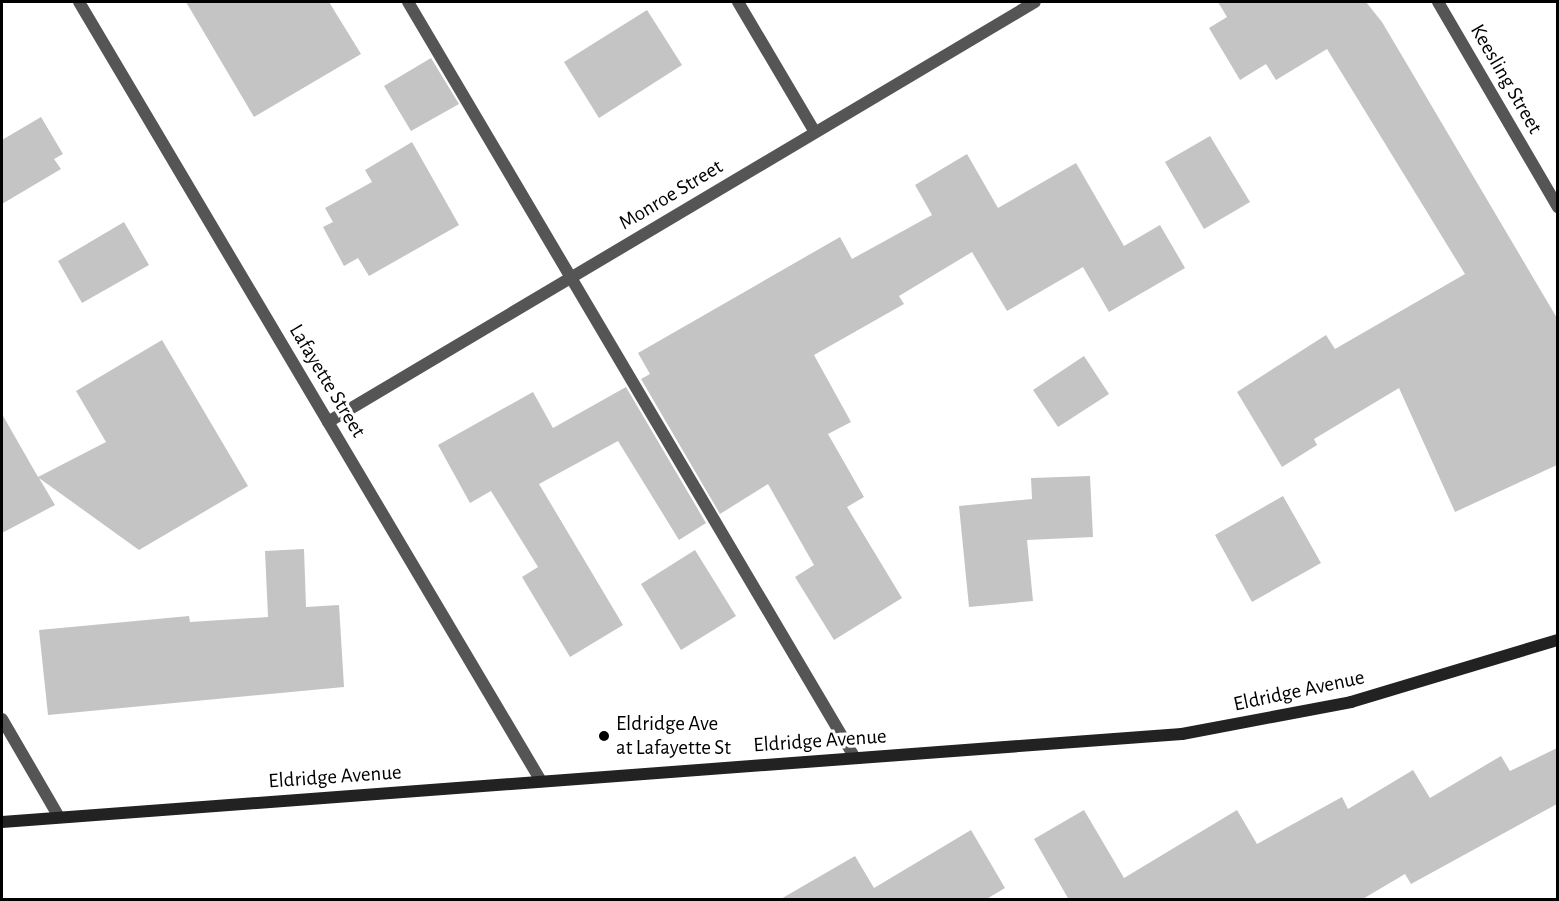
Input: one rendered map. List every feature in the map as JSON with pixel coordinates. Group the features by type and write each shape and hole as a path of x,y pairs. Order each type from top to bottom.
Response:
{"main road":[{"name":"Eldridge Avenue","path":"2,822 1182,734 1351,702 1557,640"}],"street":[{"name":"Lafayette Street","path":"79,2 541,781"},
{"path":"408,2 855,758"},
{"path":"738,2 815,132"},
{"name":"Monroe Street","path":"328,422 1035,2"},
{"name":"Keesling Street","path":"1438,2 1557,207"},
{"path":"2,719 59,817"}],"building":[{"path":"186,2 329,2 361,54 254,117"},
{"path":"1218,2 1366,2 1382,22 1557,318 1557,465 1455,512 1399,388 1314,439 1317,445 1282,467 1237,392 1326,335 1335,349 1465,274 1327,49 1276,80 1266,64 1240,80 1209,28 1227,17"},
{"path":"647,10 682,65 599,118 564,62"},
{"path":"431,58 459,104 411,131 384,86"},
{"path":"41,117 63,154 54,159 61,169 2,204 2,140"},
{"path":"1210,136 1250,202 1204,229 1165,162"},
{"path":"412,142 459,225 369,276 358,258 344,266 323,227 333,222 325,208 372,182 365,170"},
{"path":"967,154 998,208 1076,163 1124,246 1160,225 1185,268 1109,312 1083,267 1007,311 972,252 899,296 904,304 814,355 851,422 828,434 864,497 847,507 902,598 834,640 795,577 814,565 768,484 720,514 641,379 650,374 638,353 840,237 852,259 932,215 915,185"},
{"path":"124,222 149,265 82,303 58,261"},
{"path":"162,340 248,486 139,550 39,478 55,505 2,533 2,414 38,477 106,442 76,391"},
{"path":"1084,356 1109,394 1058,427 1033,390"},
{"path":"626,387 706,523 679,540 618,441 539,484 623,625 570,657 522,577 538,567 491,491 470,503 438,445 533,392 553,428"},
{"path":"1090,476 1093,537 1027,540 1033,601 969,607 959,506 1032,499 1031,478"},
{"path":"1283,496 1321,563 1252,602 1215,535"},
{"path":"304,549 306,607 339,605 344,687 48,715 39,630 189,616 190,622 268,617 265,551"},
{"path":"695,550 736,616 681,650 641,584"},
{"path":"1557,748 1557,804 1411,884 1405,874 1361,900 1069,900 1034,839 1084,810 1124,878 1237,810 1257,844 1342,797 1348,809 1413,770 1430,798 1501,756 1510,771"},
{"path":"971,830 1005,888 985,900 779,900 855,856 874,888"}],"place":[{"name":"Eldridge Ave at Lafayette St","path":"604,736"}]}
